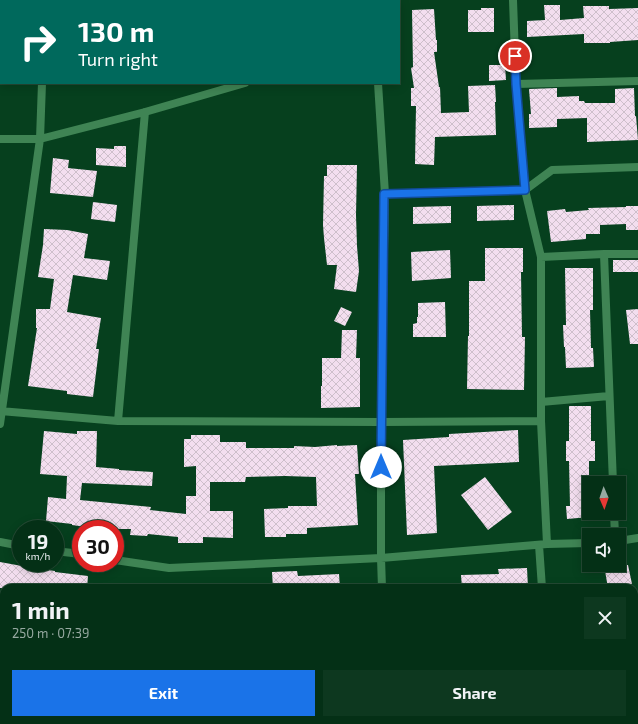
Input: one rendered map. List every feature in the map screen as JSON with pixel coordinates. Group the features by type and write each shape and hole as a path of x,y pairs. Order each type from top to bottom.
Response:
{"street":[{"path":"513,0 516,84 525,190 541,257 542,584"},
{"path":"516,84 638,81"},
{"path":"0,424 40,139 42,84"},
{"path":"0,139 40,139 145,112 242,84"},
{"path":"378,84 384,194 381,422 382,584"},
{"path":"118,421 145,112"},
{"path":"384,194 525,190 552,170 638,167"},
{"path":"604,254 613,476"},
{"path":"541,257 638,254"},
{"path":"541,402 609,396"},
{"path":"1,411 118,421 541,421"},
{"path":"626,540 638,538"},
{"path":"0,542 12,544"},
{"path":"124,561 169,568 381,558 543,544 582,543"}],"building":[{"path":"544,5 560,5 560,20 584,18 583,6 609,6 609,9 638,8 638,40 610,43 584,43 584,34 527,37 527,21 545,20"},
{"path":"481,8 494,8 494,32 468,32 468,10 481,10"},
{"path":"434,9 437,52 434,52 440,87 441,113 469,112 468,86 495,85 496,135 435,137 434,165 415,164 416,106 411,106 411,88 414,88 411,68 413,67 412,10"},
{"path":"489,65 505,65 506,80 489,81"},
{"path":"557,88 557,97 579,96 579,101 584,101 585,103 615,103 615,89 634,88 638,140 587,142 587,118 557,119 557,127 529,128 529,114 531,114 529,89"},
{"path":"114,146 126,146 126,167 96,165 96,148 114,149"},
{"path":"53,158 69,160 68,168 97,171 93,197 50,193"},
{"path":"327,165 357,165 356,215 359,271 356,292 334,289 337,265 327,265 323,225 324,176 327,176"},
{"path":"93,202 117,205 115,222 91,219"},
{"path":"514,205 514,220 477,221 477,206"},
{"path":"451,206 451,223 413,224 413,207"},
{"path":"638,206 638,230 626,230 626,224 600,225 600,234 586,234 586,239 551,242 547,211 565,209 566,212 589,210 588,208"},
{"path":"44,229 67,230 88,234 84,258 110,261 107,280 73,275 67,312 101,318 96,349 99,349 93,397 67,394 67,391 28,386 37,328 36,309 50,309 54,279 38,277"},
{"path":"485,248 523,248 523,272 521,272 522,337 525,337 524,390 467,389 469,281 485,281"},
{"path":"450,250 451,278 412,281 411,252"},
{"path":"613,260 638,260 638,272 613,272"},
{"path":"565,268 593,268 593,310 590,310 591,348 593,348 594,367 566,368 563,325 566,325"},
{"path":"445,302 446,337 413,337 413,324 417,323 418,317 418,303"},
{"path":"341,307 352,312 345,326 334,321"},
{"path":"638,309 638,344 630,344 626,310"},
{"path":"342,330 357,330 356,358 360,358 360,407 321,408 322,358 341,358"},
{"path":"569,406 591,406 591,441 595,441 595,461 589,461 589,476 582,476 582,518 567,519 566,506 570,506 569,461 566,461 566,441 569,441"},
{"path":"518,430 519,462 434,466 437,533 407,535 403,440 449,437 449,434"},
{"path":"44,431 77,434 77,431 97,431 96,467 153,472 152,486 82,483 80,500 151,507 150,510 186,514 186,496 196,496 196,466 184,467 184,439 191,439 191,435 220,435 220,442 246,442 246,448 294,448 294,446 315,447 357,445 359,474 355,474 358,525 307,528 307,534 286,534 286,537 265,537 264,509 288,508 288,506 317,506 316,477 246,477 245,482 210,482 210,511 233,511 233,538 203,537 203,543 178,543 178,537 148,534 147,536 130,535 131,529 124,529 124,520 72,520 72,524 64,523 64,520 46,520 48,497 66,499 67,476 40,474"},
{"path":"485,477 512,512 488,530 461,495"},
{"path":"0,562 12,564 12,572 55,572 88,576 87,584 0,584"},
{"path":"626,565 628,565 632,584 607,584 605,572 626,572"},
{"path":"527,568 528,584 462,584 461,575 499,574 498,569"},
{"path":"297,571 298,576 339,574 340,584 273,584 272,572"}],"route":[{"path":"381,467 384,194 525,190 515,56"}]}
